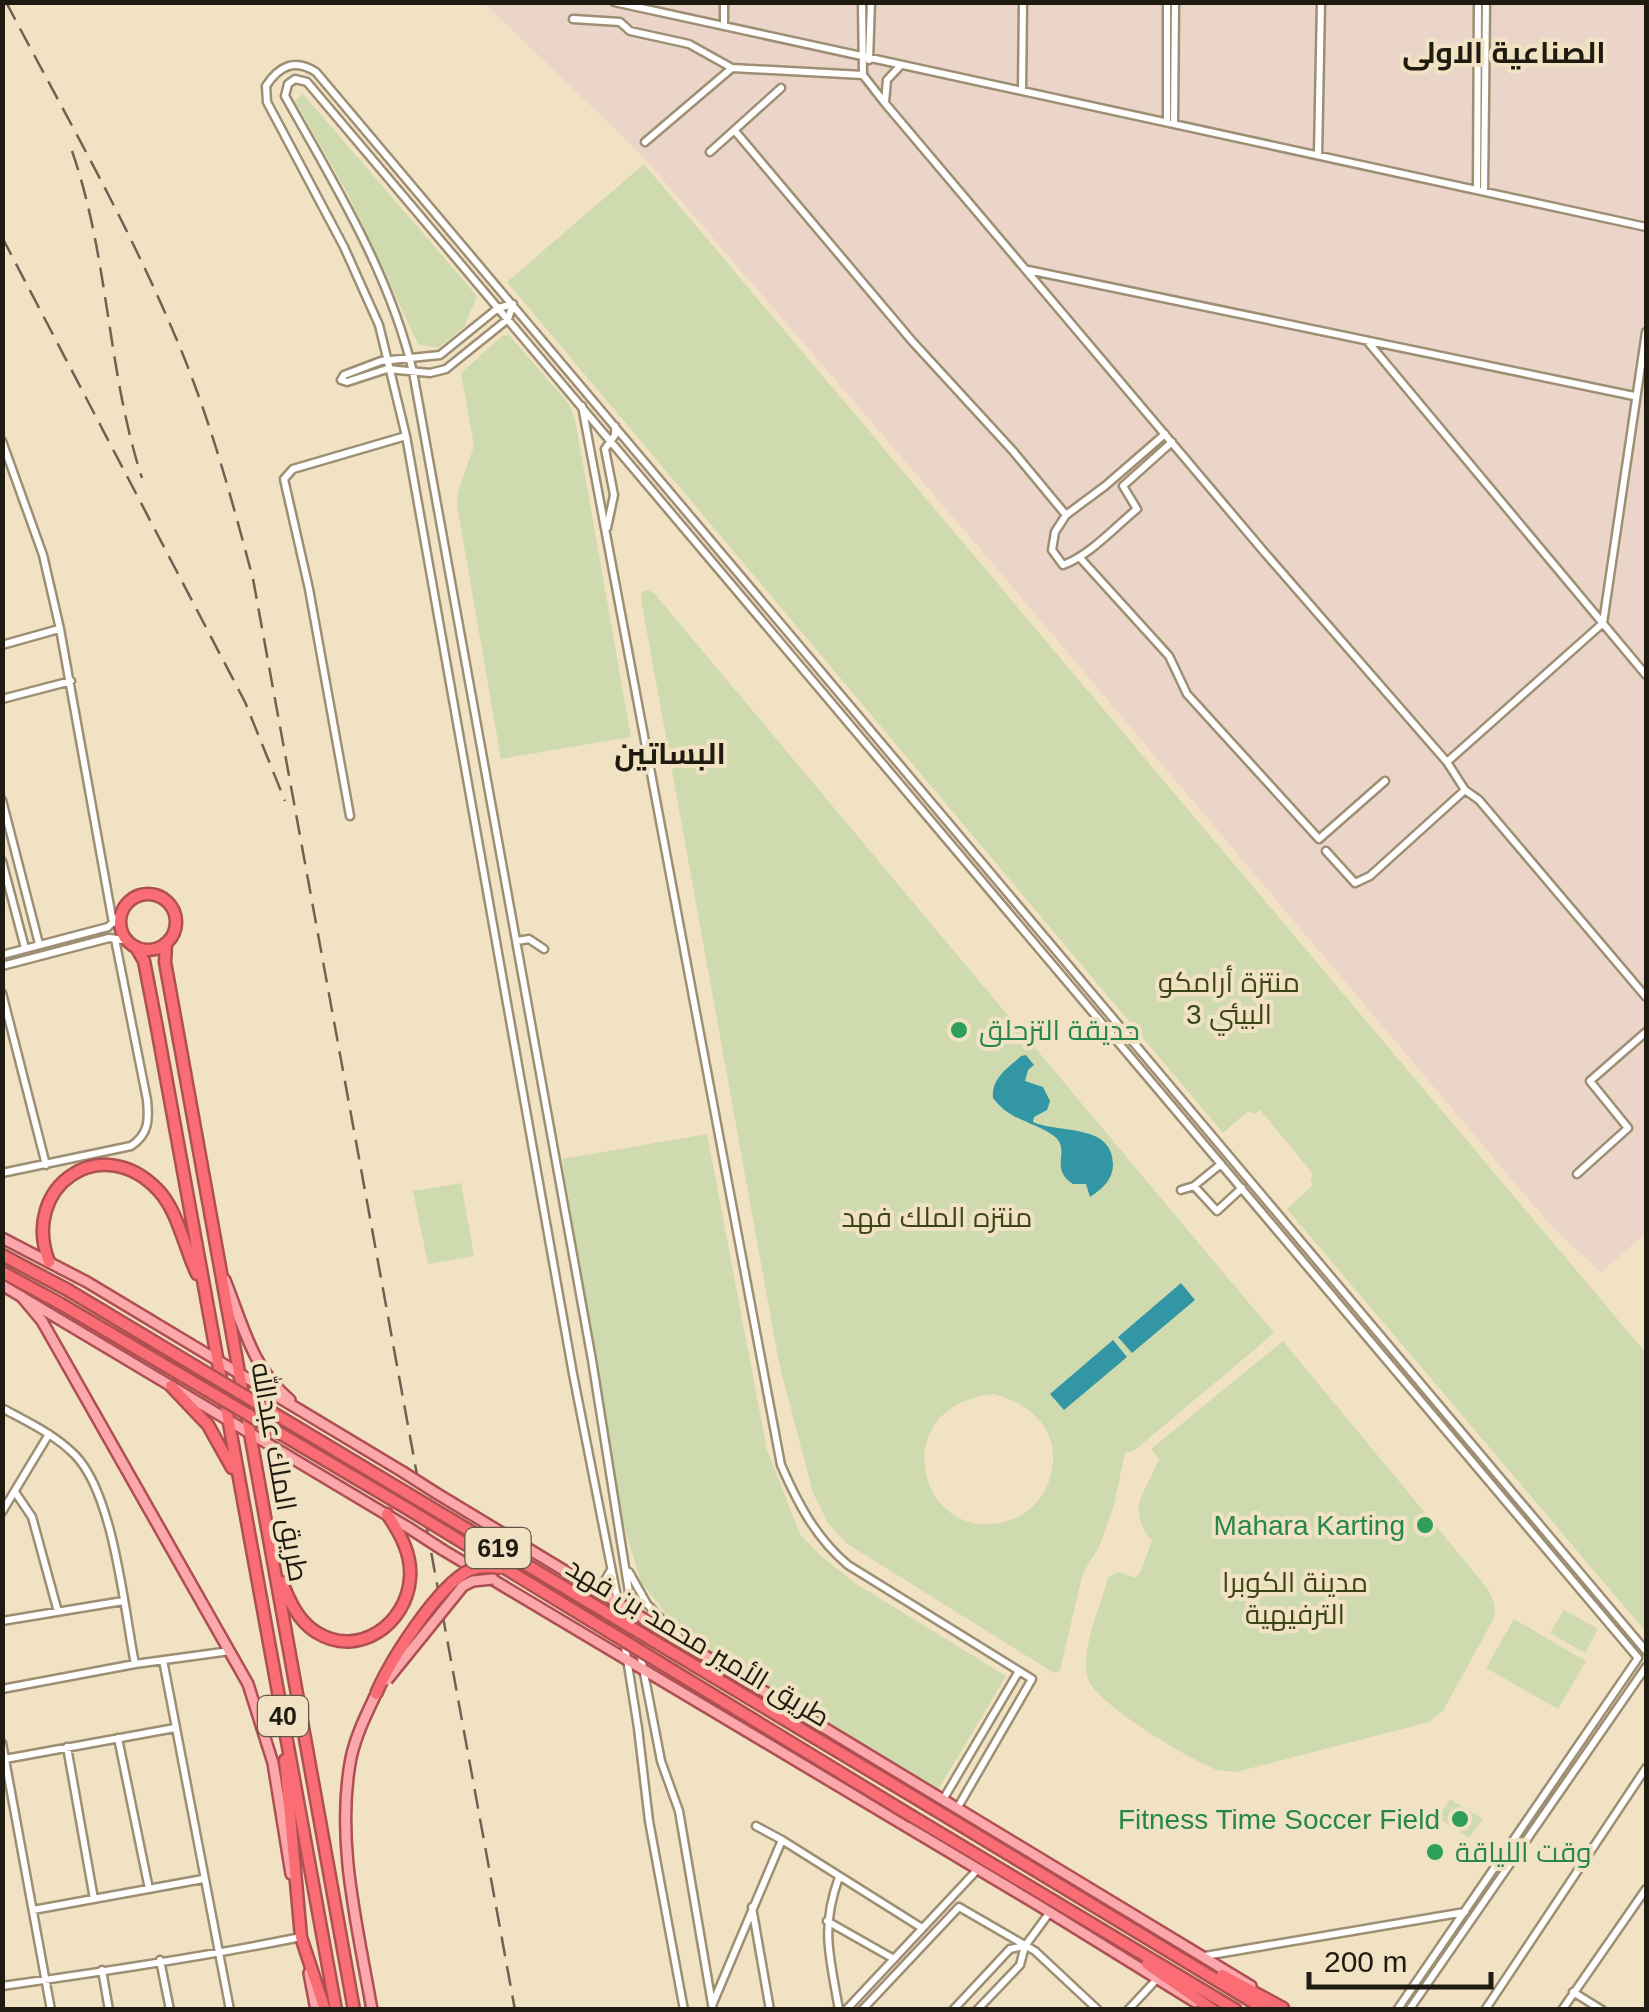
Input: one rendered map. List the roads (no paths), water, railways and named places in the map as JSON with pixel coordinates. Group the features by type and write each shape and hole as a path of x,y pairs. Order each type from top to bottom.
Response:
{"highway":[{"path":"150,894 166,900 173,908 176,924 166,943 152,950 126,942 118,919 126,905 140,895 150,894"},
{"name":"طريق الملك عبدالله","path":"126,942 144,961 151,994 336,2010"},
{"name":"طريق الملك عبدالله","path":"166,943 165,962 356,2010"},
{"path":"48,1262 41,1239 48,1201 72,1174 110,1164 143,1176 160,1192 174,1214 184,1248 204,1288"},
{"name":"طريق الأمير محمد بن فهد","path":"2,1256 68,1290 1266,2010"},
{"name":"طريق الأمير محمد بن فهد","path":"2,1272 505,1568 1236,2010"},
{"path":"170,1386 218,1439 238,1483"},
{"path":"274,1562 290,1602 313,1631 330,1639 364,1639 382,1631 400,1614 407,1596 409,1557 387,1514"},
{"path":"376,1694 393,1656 452,1583 474,1568 505,1568"},
{"path":"278,1694 302,1937 325,2010"},
{"path":"1072,1912 1210,2010"},
{"path":"1115,1916 1285,2008"}],"main road":[{"path":"2,1238 87,1282 1205,1956 1285,2008"},
{"path":"220,1268 258,1365 307,1416"},
{"path":"2,1286 1210,2010"},
{"path":"21,1296 42,1322 231,1651 263,1723 316,2010"},
{"path":"372,2010 348,1848 346,1794 358,1734 376,1694 463,1586 473,1580 493,1579"}],"street":[{"path":"614,2 1646,227"},
{"path":"724,2 724,26"},
{"path":"862,2 866,56"},
{"path":"871,2 863,75 884,102 1447,762 1465,790 1479,800 1646,997"},
{"path":"1022,2 1022,90"},
{"path":"1167,2 1170,122"},
{"path":"1170,122 1175,2"},
{"path":"1318,155 1321,2"},
{"path":"1478,2 1480,190"},
{"path":"1480,190 1486,2"},
{"path":"573,18 620,22 630,31 689,44 732,68 863,75"},
{"path":"684,2010 650,1821 618,1602 573,1374 406,436 379,325 344,248 266,102 266,86 285,66 300,64 316,72 1512,1490 1644,1655"},
{"path":"884,102 888,80 902,64"},
{"path":"645,142 732,68"},
{"path":"307,82 316,72"},
{"path":"713,2007 679,1811 662,1761 632,1611 517,941 413,372 384,284 285,96 292,81 307,82 1586,1597 1644,1655"},
{"path":"710,152 781,88"},
{"path":"266,102 285,96"},
{"path":"735,131 1066,515"},
{"path":"1027,270 1634,396"},
{"path":"513,304 508,319 446,369 430,373 392,369 347,382 342,380 344,374 390,360 440,355 498,308 513,304"},
{"path":"1447,762 1603,623 1646,332"},
{"path":"1367,341 1646,675"},
{"path":"591,396 584,398 582,406 781,1465 804,1512 830,1550 1032,1679 958,1807"},
{"path":"606,534 614,495 605,450 616,433 615,425"},
{"path":"1165,434 1066,515 1054,532 1052,550 1063,565 1080,558 1137,509 1123,486 1172,442"},
{"path":"350,816 309,589 283,484 293,469 406,436"},
{"path":"2,442 42,555 60,629 118,919 2,955"},
{"path":"668,508 677,500"},
{"path":"1080,558 1169,656 1187,694 1319,839 1385,782"},
{"path":"2,645 60,629"},
{"path":"790,653 799,646"},
{"path":"2,699 71,682"},
{"path":"884,764 893,756"},
{"path":"1326,851 1355,883 1370,876 1465,790"},
{"path":"2,800 39,944"},
{"path":"2,861 25,948"},
{"path":"990,889 998,882"},
{"path":"517,941 530,939 544,949"},
{"path":"2,966 126,942 148,1121 143,1136 131,1146 2,1173"},
{"path":"1084,1001 1093,993"},
{"path":"2,994 46,1164"},
{"path":"1576,1174 1628,1128 1590,1082 1646,1032"},
{"path":"1212,1154 1222,1146"},
{"path":"1180,1190 1194,1186 1222,1164"},
{"path":"1194,1186 1216,1211 1242,1188"},
{"path":"1256,1205 1265,1198"},
{"path":"1291,1246 1300,1239"},
{"path":"1327,1290 1336,1282"},
{"path":"1408,1386 1418,1378"},
{"path":"2,1408 49,1434 76,1456 92,1480 109,1527 135,1664"},
{"path":"2,1512 49,1434"},
{"path":"1502,1498 1512,1490"},
{"path":"14,1492 32,1517 58,1612"},
{"path":"624,1562 647,1604 691,1648"},
{"path":"588,1586 604,1582 612,1569"},
{"path":"1586,1597 1595,1589"},
{"path":"2,1621 123,1601"},
{"path":"2,1689 231,1651"},
{"path":"1397,2010 1644,1655"},
{"path":"163,1660 230,2010"},
{"path":"1409,2010 1646,1666"},
{"path":"944,1798 1019,1670"},
{"path":"6,1759 175,1728"},
{"path":"118,1738 149,1889"},
{"path":"2,1743 51,2010"},
{"path":"67,1748 94,1899"},
{"path":"1484,2010 1646,1768"},
{"path":"756,1826 922,1928"},
{"path":"713,2007 782,1840"},
{"path":"842,2010 978,1869"},
{"path":"839,1877 828,1909 827,1940 842,2010"},
{"path":"33,1910 203,1879"},
{"path":"1562,2010 1646,1889"},
{"path":"752,1907 770,2010"},
{"path":"862,2010 960,1907 1025,1946 1098,2010"},
{"path":"977,2010 1020,1965 1025,1946 1050,1912"},
{"path":"1205,1956 1476,1912"},
{"path":"827,1920 894,1959"},
{"path":"2,1986 221,1954 302,1937"},
{"path":"953,2010 1010,1949 1025,1946"},
{"path":"160,1960 170,2010"},
{"path":"102,1970 109,2010"},
{"path":"1128,2010 1156,1980"},
{"path":"1573,1992 1602,2010"}],"water":[{"path":"1026,1055 1034,1065 1025,1081 1043,1087 1050,1101 1047,1110 1034,1117 1033,1122 1094,1136 1110,1151 1111,1175 1090,1197 1086,1184 1073,1184 1062,1172 1059,1141 1007,1112 993,1098 1001,1074"},
{"path":"1181,1283 1195,1300 1132,1353 1118,1337"},
{"path":"1113,1340 1127,1357 1064,1410 1050,1394"}],"railway":[{"path":"6,2 114,206 186,361 253,579 515,2010"},
{"path":"72,151 94,232 121,397 142,478"},
{"path":"2,237 245,702 285,801"}],"place":[{"name":"حديقة التزحلق","path":"959,1030"},
{"name":"Mahara Karting","path":"1425,1525"},
{"name":"Fitness Time Soccer Field","path":"1460,1819"},
{"name":"وقت اللياقة","path":"1435,1852"}],"district":[{"name":"الصناعية الاولى","path":"1504,52"},
{"name":"البساتين","path":"670,753"}],"park label":[{"name":"منتزة أرامكو البيئي 3","path":"1229,998"},
{"name":"منتزه الملك فهد","path":"937,1217"},
{"name":"مدينة الكوبرا الترفيهية","path":"1295,1598"}]}
